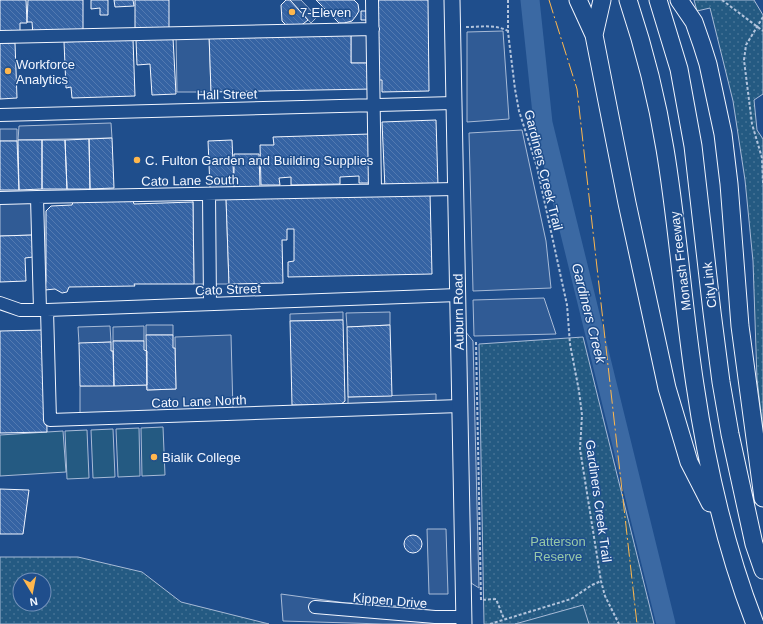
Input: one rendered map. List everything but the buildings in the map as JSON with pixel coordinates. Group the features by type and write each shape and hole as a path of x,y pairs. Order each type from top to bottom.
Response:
{"highway":[{"name":"Monash Freeway","path":"628,0 649,71 665,148 695,385 709,468 722,524"},
{"name":"CityLink","path":"658,0 679,69 692,138 722,389 739,478 754,544 763,570"},
{"path":"682,2 694,22 708,64 723,134 729,184 740,326 763,498"},
{"path":"580,4 594,35 627,203 666,388 689,462 722,524 741,588 755,624"},
{"path":"594,35 600,5"}],"main road":[{"name":"Auburn Road","path":"452,0 464,621"}],"street":[{"path":"372,0 375,190"},
{"path":"0,37 373,29"},
{"name":"Hall Street","path":"0,115 454,102"},
{"name":"Cato Lane South","path":"0,198 456,189"},
{"path":"209,194 210,304"},
{"path":"37,197 43,310"},
{"name":"Cato Street","path":"0,303 20,310 43,310 458,295"},
{"name":"Cato Lane North","path":"43,310 50,420 460,406"},
{"name":"Kippen Drive","path":"314,607 435,617 464,621"}],"path":[{"name":"Gardiners Creek Trail","path":"508,0 508,32 516,96 537,167 567,305 570,344 580,390 582,415 580,449 601,581 605,596 619,624"},
{"path":"722,0 763,31"},
{"path":"763,17 746,45 744,60 752,124 762,158 763,183"},
{"path":"466,27 492,26 508,32"},
{"path":"759,148 763,151"},
{"path":"476,342 481,600 496,599 504,619"},
{"path":"490,624 571,599 592,585 601,581"}],"green space":[{"path":"694,0 754,0 763,15 763,94 754,100 757,130 763,139 763,431 757,379 753,261 745,180 733,101 710,8 697,11"},
{"name":"Patterson Reserve","path":"583,337 654,624 484,624 479,344"},
{"path":"163,427 165,475 142,476 141,428"},
{"path":"139,428 140,476 118,477 116,429"},
{"path":"113,429 115,477 93,478 91,430"},
{"path":"87,430 89,478 67,479 65,431"},
{"path":"63,431 66,472 0,476 0,435"},
{"path":"0,557 78,557 142,572 181,602 269,624 0,624"},
{"path":"583,605 589,624 515,624"}],"shaded area":[{"path":"290,0 301,0 317,17 311,23"},
{"path":"370,31 371,63 351,63 351,32"},
{"path":"503,31 509,119 467,122 467,32"},
{"path":"209,34 211,92 177,92 176,35"},
{"path":"111,123 112,138 18,140 19,126"},
{"path":"0,129 17,129 17,141 0,141"},
{"path":"522,130 546,241 551,288 473,291 469,133"},
{"path":"226,198 229,284 194,284 193,199"},
{"path":"32,202 33,235 0,236 0,203"},
{"path":"544,298 556,334 474,336 473,300"},
{"path":"343,312 343,320 290,321 290,314"},
{"path":"390,312 390,325 347,327 346,313"},
{"path":"146,325 173,325 173,335 146,335"},
{"path":"110,326 111,342 79,344 78,327"},
{"path":"144,326 144,341 113,341 113,327"},
{"path":"465,331 473,341 479,588 471,583"},
{"path":"231,335 233,412 80,416 80,386 146,385 147,390 176,389 175,337"},
{"path":"436,394 436,404 348,407 348,397"},
{"path":"427,529 446,529 448,594 429,594"},
{"path":"281,594 346,603 372,603 443,612 443,624 283,621"}],"waterway":[{"name":"Gardiners Creek","path":"530,0 543,123 666,624"}],"power":[{"path":"549,0 577,89 637,624"}],"place":[{"name":"7-Eleven","path":"292,12"},
{"name":"Workforce Analytics","path":"8,71"},
{"name":"C. Fulton Garden and Building Supplies","path":"137,160"},
{"name":"Bialik College","path":"154,457"}]}
